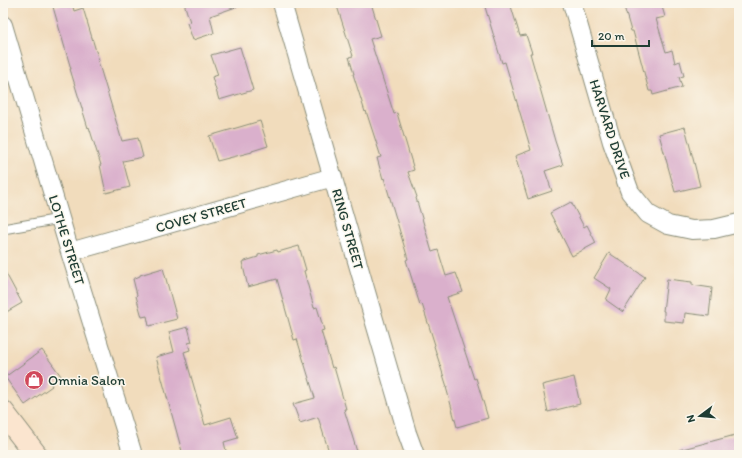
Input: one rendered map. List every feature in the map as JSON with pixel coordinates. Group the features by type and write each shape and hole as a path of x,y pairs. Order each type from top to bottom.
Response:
{"main road":[{"path":"3,412 36,455"}],"street":[{"name":"RING STREET","path":"282,3 414,455"},
{"name":"HARVARD DRIVE","path":"572,3 612,142 630,192 648,214 668,224 682,228 692,230 714,229 739,223"},
{"name":"LOTHE STREET","path":"3,25 10,76 60,219 133,455"},
{"name":"COVEY STREET","path":"70,252 333,177"}],"lane":[{"path":"3,229 60,219"}],"building":[{"path":"65,3 72,3 74,11 83,8 122,141 138,138 143,157 123,161 130,187 106,193 101,165 70,69 53,7"},
{"path":"184,3 239,3 239,6 210,16 214,33 193,40 187,23 190,22"},
{"path":"336,3 371,3 381,36 370,39 394,114 397,113 414,170 408,172 417,197 416,198 432,252 438,250 446,276 456,273 463,292 447,297 474,379 476,378 488,418 457,427 447,387 434,346 435,345 422,304 420,305 406,260 408,259 377,158 381,157 353,74 349,57 353,56"},
{"path":"498,3 510,3 520,36 526,35 563,165 545,171 552,191 528,199 515,156 531,150 505,62 502,63 485,7"},
{"path":"623,3 661,3 665,17 656,19 666,52 672,50 675,63 680,61 684,76 679,77 682,87 653,95 652,91 649,91 633,31 631,31"},
{"path":"240,47 253,90 219,100 212,77 218,75 211,55"},
{"path":"260,121 268,146 252,152 217,161 209,136"},
{"path":"685,127 700,186 675,192 659,134"},
{"path":"571,202 584,227 587,225 596,243 572,256 550,213"},
{"path":"299,246 314,308 317,307 324,330 321,331 332,368 334,367 346,409 344,409 358,455 330,455 318,417 300,423 293,404 315,398 297,339 294,340 277,279 248,287 242,262 258,257 258,255 277,250 278,252"},
{"path":"609,253 645,277 623,312 606,300 611,289 594,278"},
{"path":"3,268 22,303 3,314"},
{"path":"163,268 177,319 149,326 147,316 142,317 133,279 140,275"},
{"path":"667,279 692,282 692,285 712,288 709,316 685,313 684,323 664,321 663,311"},
{"path":"188,327 192,342 188,343 190,350 184,352 205,425 231,417 238,438 224,442 227,455 183,455 156,357 174,352 169,332"},
{"path":"42,350 61,376 51,384 52,386 25,405 5,377"},
{"path":"574,377 580,404 548,412 542,385"},
{"path":"739,434 739,455 680,455 679,450"}],"place":[{"name":"Omnia Salon","path":"34,380"}]}
